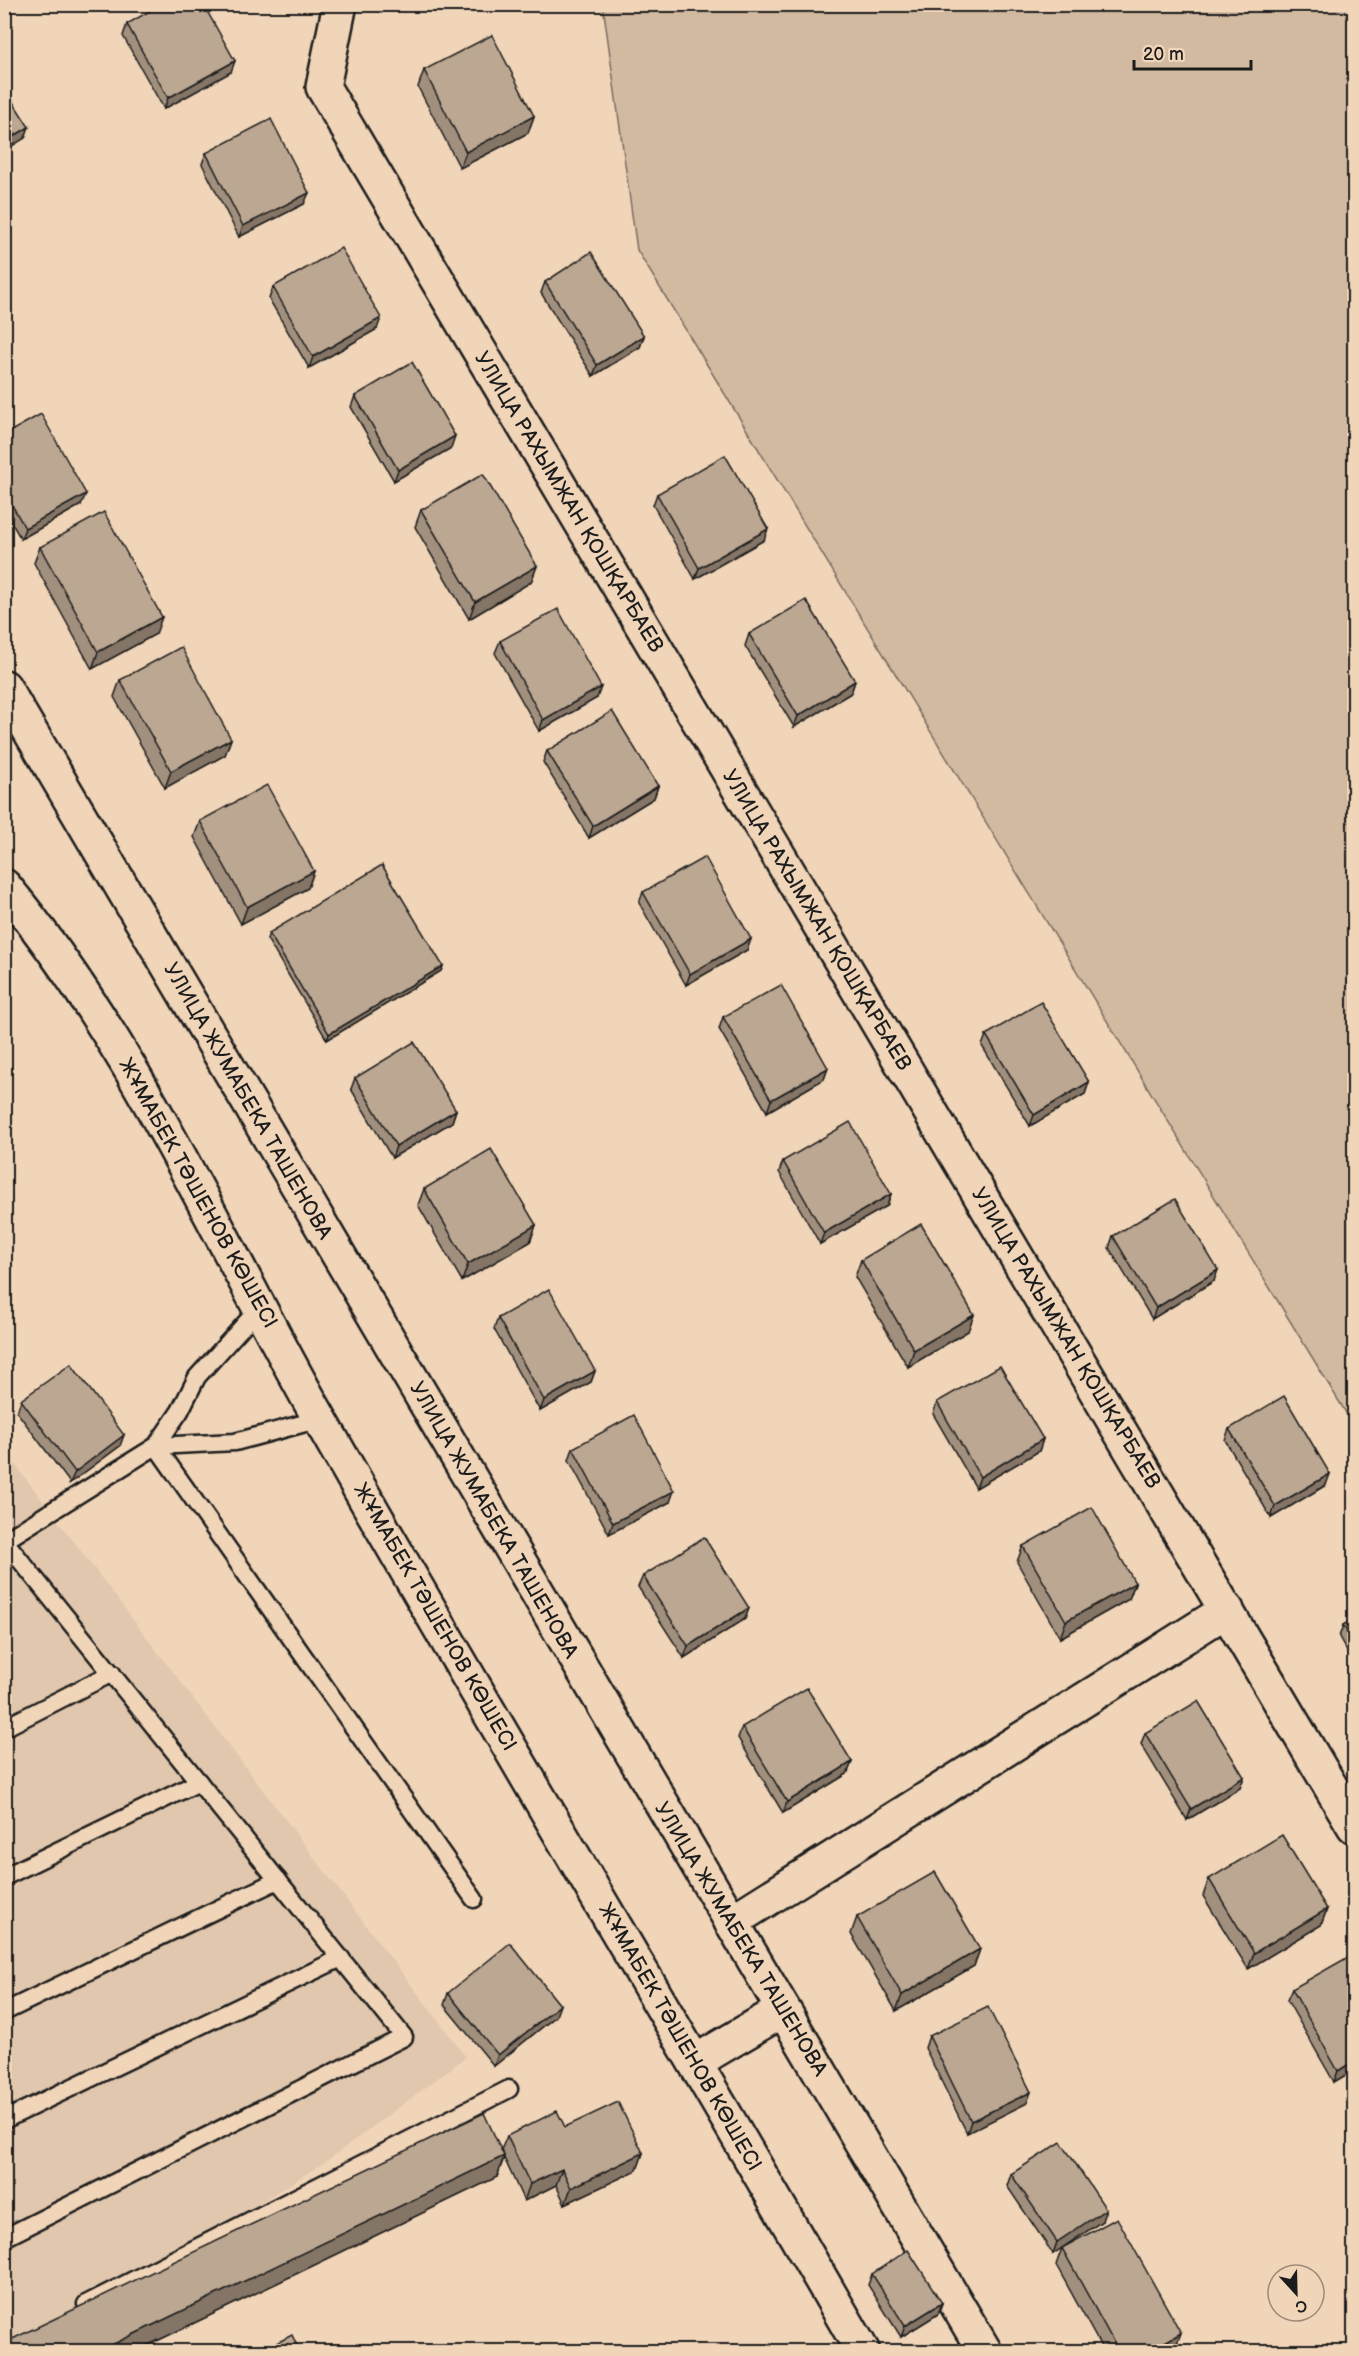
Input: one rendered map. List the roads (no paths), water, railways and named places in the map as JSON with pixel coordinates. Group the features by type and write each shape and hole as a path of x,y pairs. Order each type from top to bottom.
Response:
{"street":[{"name":"УЛИЦА РАХЫМЖАН ҚОШҚАРБАЕВ","path":"340,4 322,87 1354,1826"},
{"name":"УЛИЦА ЖУМАБЕКА ТАШЕНОВА","path":"4,687 985,2352"},
{"name":"ЖҰМАБЕК ТӘШЕНОВ КӨШЕСІ","path":"4,886 27,913 130,1065 320,1419 863,2352"},
{"path":"731,1922 1227,1610"},
{"path":"695,2062 783,2010"}],"lane":[{"path":"4,2238 404,2037 5,1540 156,1446 180,1412 197,1377 260,1306"},
{"path":"156,1446 235,1442 320,1419"},
{"path":"156,1446 474,1899"},
{"path":"4,1728 112,1673"},
{"path":"4,1877 199,1782"},
{"path":"4,2012 278,1880"},
{"path":"4,2120 341,1958"},
{"path":"68,2313 509,2089"}]}
